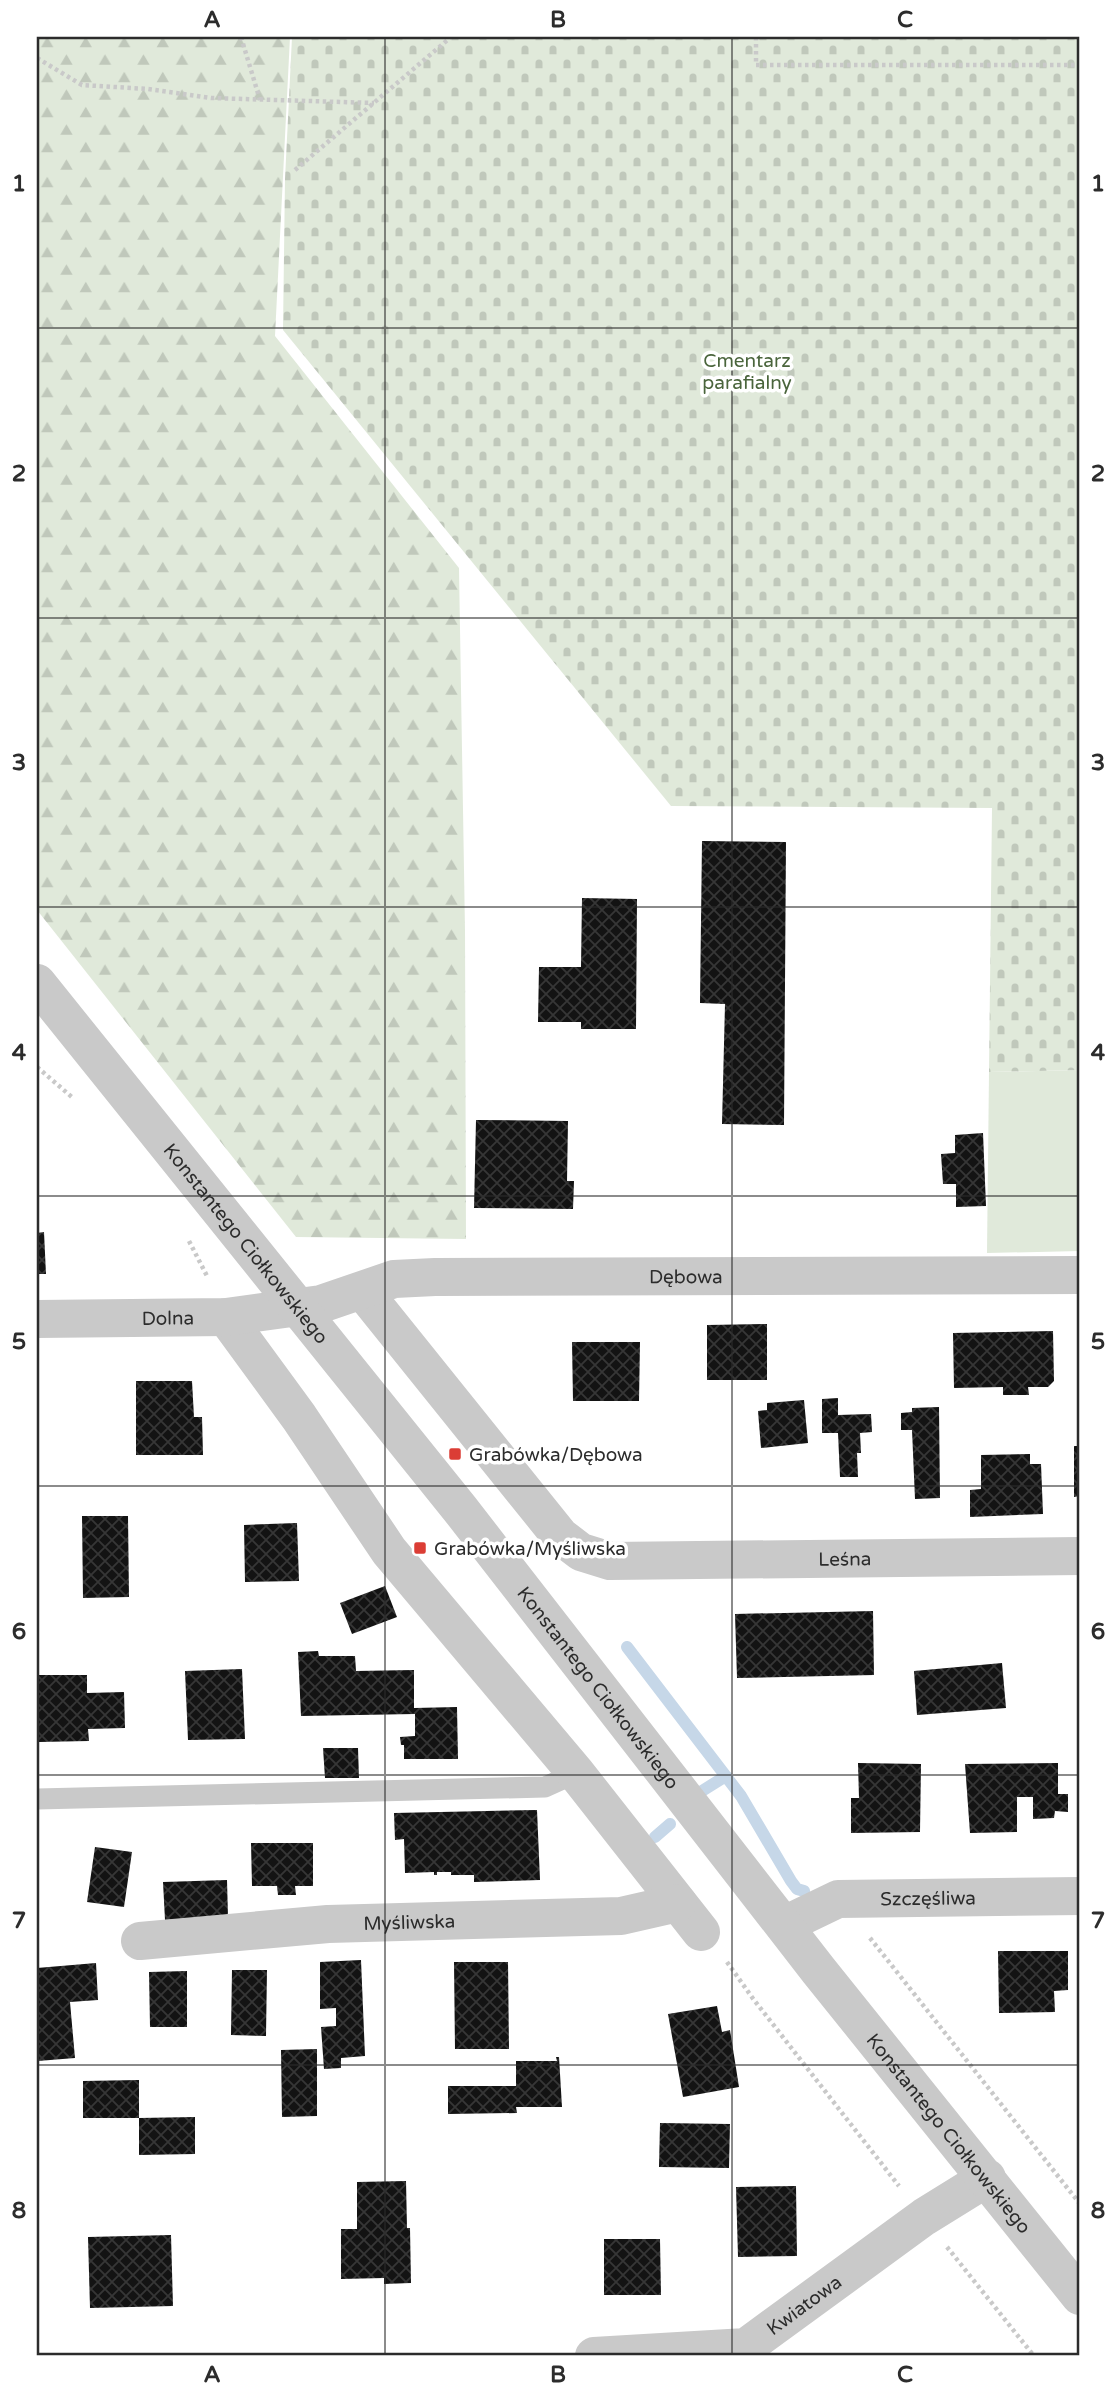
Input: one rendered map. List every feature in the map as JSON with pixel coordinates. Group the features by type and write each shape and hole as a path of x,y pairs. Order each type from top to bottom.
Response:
{"street":[{"name":"Konstantego Ciołkowskiego","path":"37,983 469,1520 784,1925 1080,2296"},
{"name":"Dębowa","path":"298,1308 363,1291 394,1279 435,1277 1080,1275"},
{"name":"Leśna","path":"363,1291 560,1536 581,1552 610,1561 1080,1556"},
{"name":"Dolna","path":"37,1319 226,1317 298,1308"},
{"path":"226,1317 299,1417 389,1551 576,1773 701,1932"},
{"name":"Szczęśliwa","path":"784,1925 838,1899 1080,1896"},
{"name":"Myśliwska","path":"140,1941 328,1924 621,1916 678,1903"},
{"name":"Kwiatowa","path":"594,2356 746,2351 923,2217 987,2178"}],"lane":[{"path":"37,1799 545,1787 576,1773"}],"path":[{"path":"242,37 260,100"},
{"path":"295,170 451,37"},
{"path":"756,37 756,65 1080,65"},
{"path":"37,58 82,85 149,89 211,98 374,103"},
{"path":"37,1067 77,1101"},
{"path":"185,1235 226,1317"},
{"path":"894,1969 1080,2204"},
{"path":"754,2000 1034,2356"}],"green space":[{"path":"37,37 290,37 275,336 459,568 465,930 466,1239 296,1237 37,910"},
{"name":"Cmentarz parafialny","path":"292,37 1080,37 1080,1070 989,1072 992,808 671,806 283,330 285,179"},
{"path":"1080,1070 1080,1251 987,1253 989,1072"}],"building":[{"path":"702,841 786,842 784,1125 722,1124 725,1004 700,1003"},
{"path":"582,898 637,899 636,1029 581,1029 581,1022 538,1022 539,967 581,967"},
{"path":"476,1120 568,1121 567,1181 574,1181 573,1209 474,1208"},
{"path":"983,1133 986,1206 956,1207 956,1184 943,1184 941,1154 955,1153 955,1135"},
{"path":"44,1232 46,1274 37,1274 37,1233"},
{"path":"767,1324 767,1380 707,1380 707,1325"},
{"path":"1053,1331 1054,1381 1048,1387 1028,1387 1029,1395 1003,1395 1003,1387 954,1388 953,1333"},
{"path":"572,1342 640,1342 639,1401 573,1401"},
{"path":"136,1381 192,1381 194,1417 202,1417 203,1455 136,1455"},
{"path":"838,1398 838,1415 871,1414 872,1432 860,1433 858,1477 840,1477 838,1433 822,1433 822,1399"},
{"path":"804,1400 808,1443 761,1448 758,1411 767,1410 767,1403"},
{"path":"939,1407 940,1498 915,1499 912,1430 901,1430 901,1413 912,1412 912,1408"},
{"path":"1074,1446 1080,1446 1080,1496 1074,1497"},
{"path":"1030,1454 1030,1464 1041,1464 1043,1514 970,1517 970,1490 981,1489 981,1455"},
{"path":"82,1516 128,1516 129,1597 83,1598"},
{"path":"297,1523 299,1581 245,1582 244,1525"},
{"path":"385,1586 397,1617 352,1634 340,1603"},
{"path":"873,1611 874,1675 737,1678 735,1614"},
{"path":"318,1651 319,1656 355,1656 356,1671 414,1670 414,1708 457,1707 458,1759 404,1759 404,1745 401,1745 400,1737 415,1736 415,1714 301,1716 298,1652"},
{"path":"1002,1663 1006,1708 917,1715 914,1671"},
{"path":"242,1669 245,1739 188,1740 185,1671"},
{"path":"38,1675 87,1675 87,1693 124,1692 125,1728 88,1729 89,1741 39,1742"},
{"path":"323,1748 358,1748 359,1778 325,1778"},
{"path":"858,1763 921,1764 920,1832 851,1833 851,1798 859,1798"},
{"path":"1058,1763 1058,1794 1068,1794 1068,1812 1055,1811 1054,1818 1033,1819 1033,1797 1017,1797 1017,1832 970,1833 965,1764"},
{"path":"537,1810 540,1880 474,1882 474,1875 451,1875 451,1872 437,1872 437,1875 434,1875 434,1872 405,1873 404,1839 395,1840 394,1813"},
{"path":"251,1843 313,1843 313,1886 295,1886 296,1895 278,1895 277,1886 252,1886"},
{"path":"95,1847 132,1852 124,1907 87,1902"},
{"path":"227,1880 228,1917 165,1920 163,1882"},
{"path":"998,1951 1068,1951 1068,1990 1054,1991 1055,2012 999,2013"},
{"path":"361,1960 365,2056 341,2058 341,2068 324,2069 321,2027 336,2026 336,2008 320,2009 320,1962"},
{"path":"454,1962 508,1962 509,2049 455,2049"},
{"path":"96,1963 98,2000 70,2002 75,2058 38,2061 37,1968"},
{"path":"232,1970 267,1970 266,2036 231,2035"},
{"path":"187,1971 187,2027 150,2027 149,1972"},
{"path":"717,2006 722,2032 730,2030 739,2087 683,2097 668,2014"},
{"path":"317,2049 317,2116 282,2117 281,2050"},
{"path":"556,2057 559,2057 562,2107 516,2107 517,2113 448,2114 448,2086 516,2086 516,2061 557,2061"},
{"path":"139,2080 139,2118 83,2118 83,2081"},
{"path":"195,2117 195,2154 139,2155 139,2118"},
{"path":"660,2123 730,2124 729,2168 659,2167"},
{"path":"406,2181 411,2283 384,2284 384,2278 341,2279 341,2229 357,2229 357,2182"},
{"path":"796,2186 797,2256 738,2257 736,2187"},
{"path":"171,2235 173,2306 90,2308 88,2237"},
{"path":"604,2239 660,2239 661,2295 604,2295"}],"waterway":[{"path":"627,1647 741,1796 791,1881 797,1889 804,1891"},
{"path":"702,1791 726,1776"},
{"path":"655,1837 670,1824"}],"place":[{"name":"Grabówka/Dębowa","path":"455,1454"},
{"name":"Grabówka/Myśliwska","path":"420,1548"}]}
